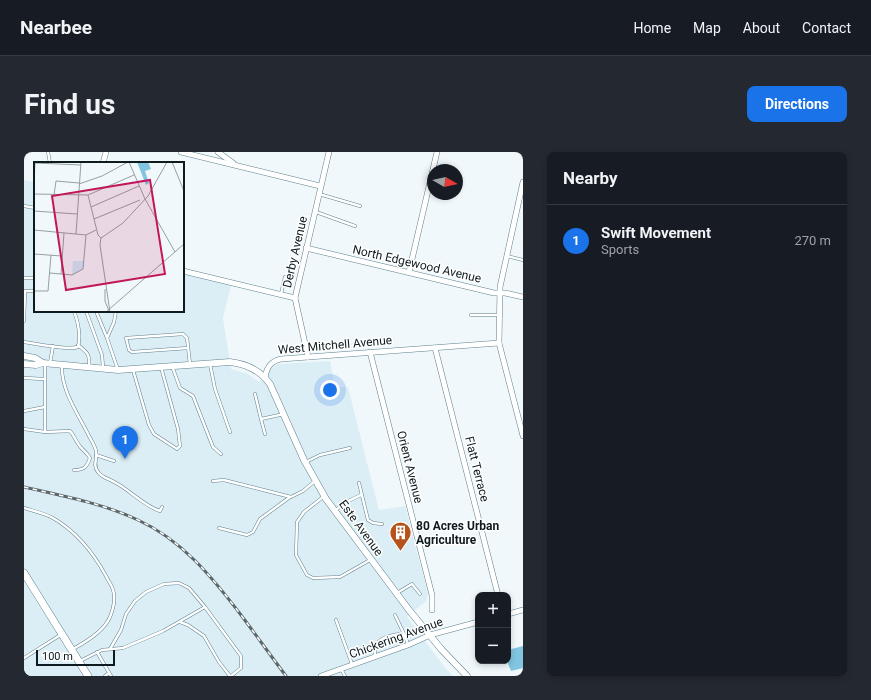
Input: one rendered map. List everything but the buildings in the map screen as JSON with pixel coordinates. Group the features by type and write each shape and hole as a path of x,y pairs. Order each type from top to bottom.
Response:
{"main road":[{"path":"24,572 88,676"}],"street":[{"path":"103,162 106,152"},
{"path":"181,152 204,154 237,166 320,186"},
{"path":"218,152 237,166"},
{"name":"Derby Avenue","path":"308,356 295,298 329,152"},
{"path":"409,272 437,152"},
{"path":"523,182 500,293 499,315 499,343 523,436"},
{"name":"North Edgewood Avenue","path":"306,248 494,293 523,297"},
{"path":"184,271 295,298"},
{"name":"West Mitchell Avenue","path":"265,376 268,367 274,361 281,359 499,343"},
{"name":"Flatt Terrace","path":"435,348 497,592"},
{"name":"Orient Avenue","path":"370,352 432,595 432,610"},
{"path":"24,356 35,358 46,363 103,370 190,364 237,363 251,367 265,376"},
{"path":"24,364 36,365 46,363"},
{"name":"Este Avenue","path":"265,376 284,414 305,462 324,496 396,593 455,665 467,676"},
{"path":"511,613 523,610"},
{"name":"Chickering Avenue","path":"321,676 408,645 430,635 475,623"}],"lane":[{"path":"48,152 50,162"},
{"path":"319,194 360,206"},
{"path":"24,206 34,208"},
{"path":"314,212 355,226"},
{"path":"507,256 523,260"},
{"path":"281,295 286,277"},
{"path":"24,321 25,292 34,291"},
{"path":"24,342 74,349 78,347 80,340 74,312"},
{"path":"86,312 102,355 103,370"},
{"path":"96,312 118,370"},
{"path":"107,338 114,322 116,312"},
{"path":"471,315 499,315"},
{"path":"188,348 132,352 129,350 126,338 183,334 188,338 190,364"},
{"path":"78,345 88,353 90,358 89,368"},
{"path":"45,432 44,379 46,363 53,346"},
{"path":"210,363 215,389 230,432"},
{"path":"62,365 62,373 67,392 96,452 95,465 97,472 126,489 155,509 160,511 162,507"},
{"path":"172,366 180,388 193,396 213,447 221,454"},
{"path":"132,369 149,425 154,434 177,449 180,446 178,429 161,367"},
{"path":"24,378 44,379"},
{"path":"254,394 265,434"},
{"path":"24,411 45,407"},
{"path":"261,419 284,414"},
{"path":"24,429 45,432 70,431 75,436 78,444 90,458 86,467 82,470 74,470"},
{"path":"305,462 320,455 350,448"},
{"path":"96,455 114,461"},
{"path":"214,481 224,480 291,497"},
{"path":"219,528 247,535 253,532 260,519 291,497 303,491 315,481"},
{"path":"359,483 368,520 373,524 382,524"},
{"path":"324,496 304,512 298,522 296,555 307,575 313,578 340,577 371,560"},
{"path":"335,511 344,503 361,496"},
{"path":"24,508 51,517 70,530 86,545 101,567 113,590 113,608 110,618 97,632 72,650"},
{"path":"110,649 121,630 126,614 135,601 146,592 164,584 179,583 189,588 241,656 241,668 231,676 219,662 204,636 188,625 180,622"},
{"path":"396,593 412,584 420,594"},
{"path":"79,662 102,650 124,648 163,631 205,607"},
{"path":"395,614 408,645"},
{"path":"336,620 352,665"},
{"path":"24,658 62,634"},
{"path":"375,656 377,643 382,638 398,634 405,636"},
{"path":"97,652 110,675 105,676"},
{"path":"341,669 345,676"}],"shaded area":[{"path":"24,180 34,182 34,312 184,312 184,271 218,280 231,286 223,318 231,369 248,374 259,382 277,364 330,361 335,387 348,387 379,510 405,506 428,594 426,601 407,617 446,669 453,676 24,676"},
{"path":"523,646 523,668 511,671 508,664 511,664 511,649"}],"railway":[{"path":"24,487 82,500 110,509 138,520 169,538 195,561 219,587 286,676"}],"place":[{"name":"Swift Movement","path":"125,459"},
{"name":"80 Acres Urban Agriculture","path":"400,552"}]}
